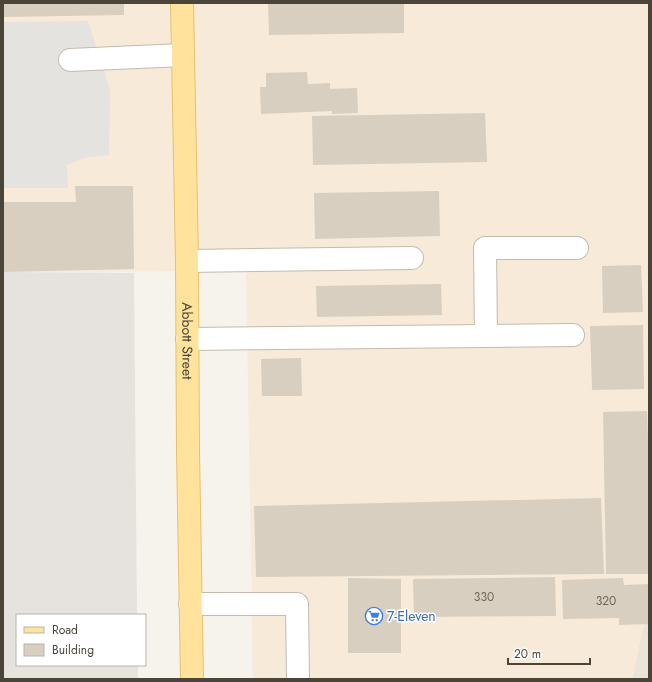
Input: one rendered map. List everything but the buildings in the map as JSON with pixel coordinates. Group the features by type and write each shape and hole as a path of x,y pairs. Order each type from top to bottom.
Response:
{"main road":[{"name":"Abbott Street","path":"182,3 192,679"}],"lane":[{"path":"70,60 183,55"},
{"path":"486,336 485,248 577,248"},
{"path":"187,261 412,258"},
{"path":"187,339 573,335"},
{"path":"190,604 297,604 298,679"}],"shaded area":[{"path":"3,3 649,3 649,600 632,679 253,679 246,271 3,272"},
{"path":"88,21 110,90 109,155 87,157 67,165 68,188 3,188 3,22"},
{"path":"3,272 134,273 137,614 16,614 16,666 138,666 138,679 3,679"},
{"path":"649,600 649,679 632,679"}],"place":[{"name":"7-Eleven","path":"374,616"}]}
